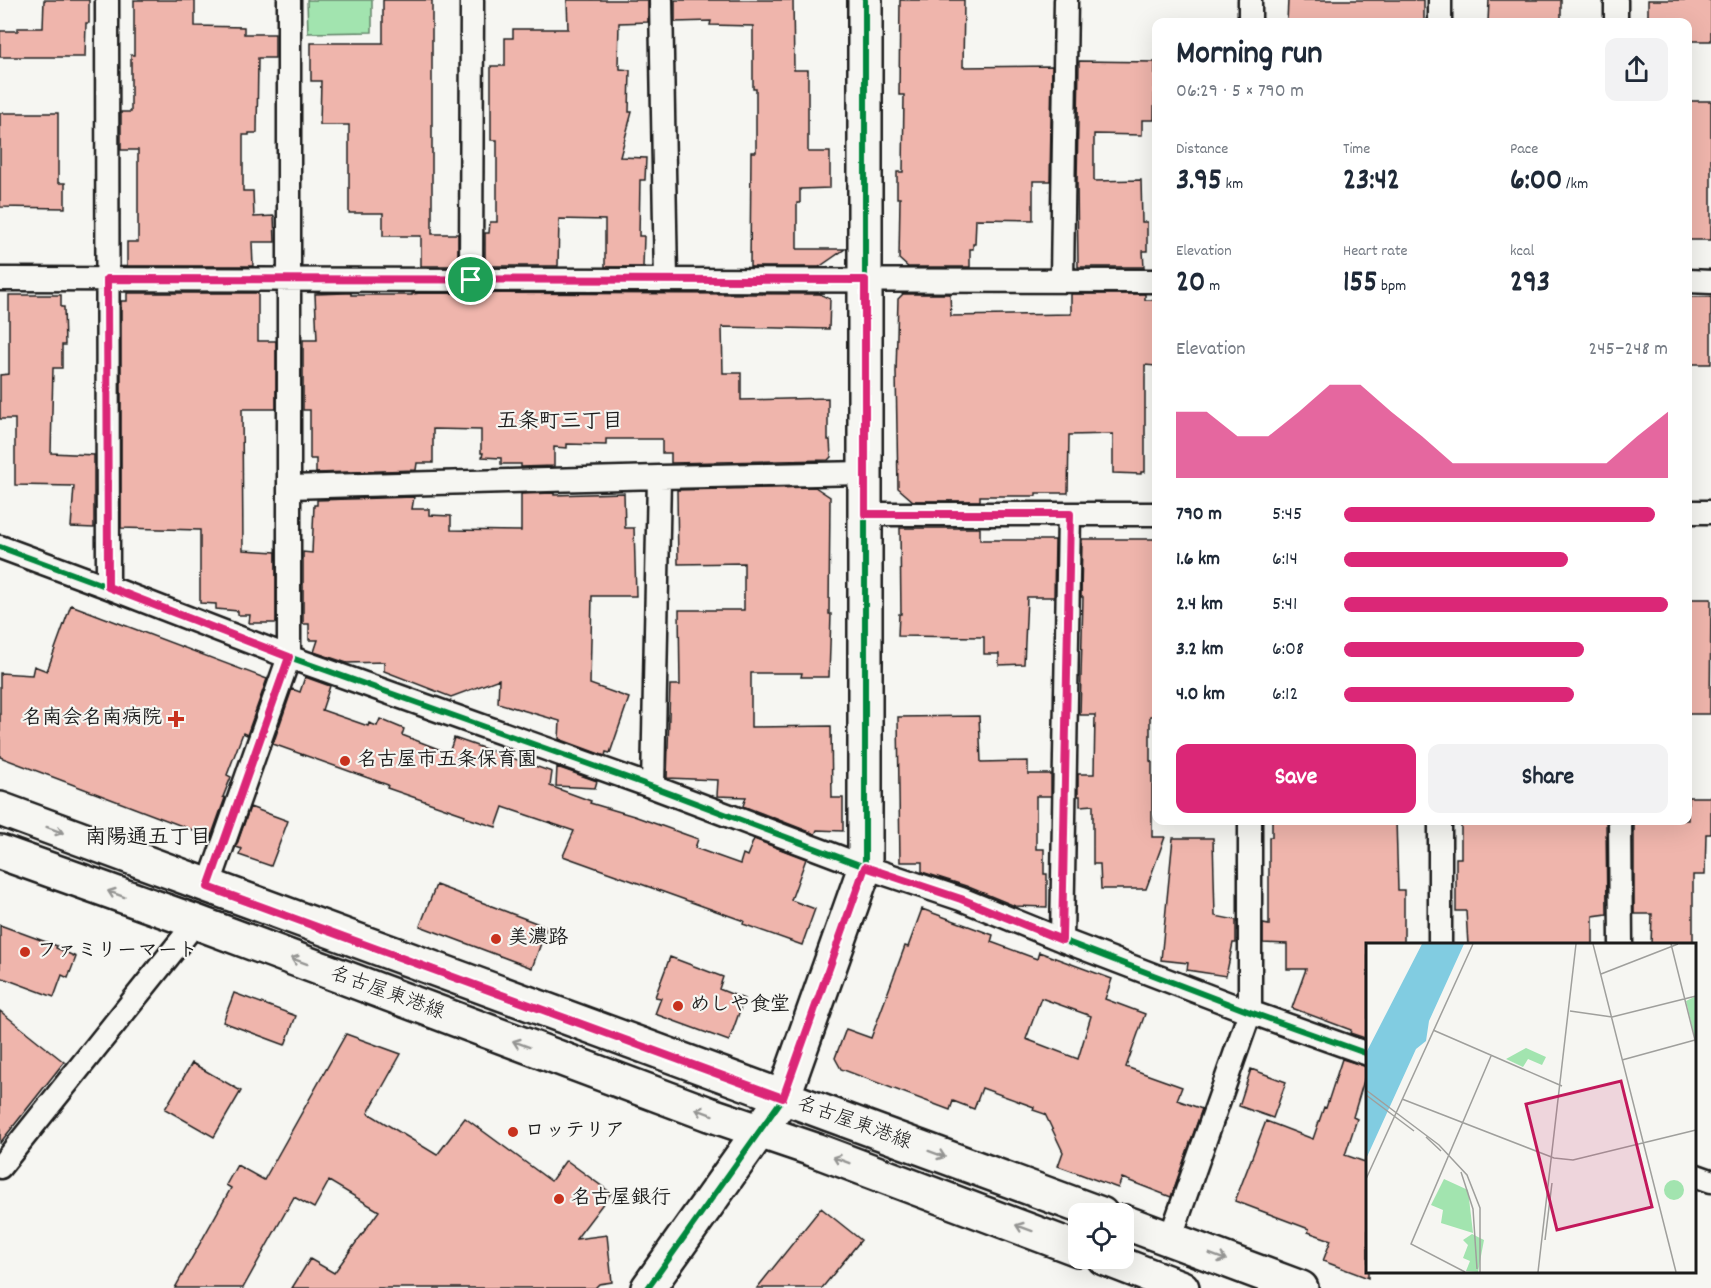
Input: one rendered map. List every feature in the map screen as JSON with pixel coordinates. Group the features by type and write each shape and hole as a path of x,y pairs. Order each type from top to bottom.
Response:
{"main road":[{"path":"648,1288 783,1098 865,867 865,0"},
{"name":"名古屋東港線","path":"0,809 1071,1203"},
{"name":"名古屋東港線","path":"0,852 196,922 687,1106 815,1150 1068,1245"},
{"path":"1134,1226 1301,1288"},
{"path":"1133,1269 1182,1288"}],"street":[{"path":"107,0 108,587"},
{"path":"208,887 289,657 289,0"},
{"path":"471,280 472,0"},
{"path":"661,0 666,280"},
{"path":"1062,280 1066,0"},
{"path":"1250,0 1250,18"},
{"path":"1440,0 1440,18"},
{"path":"1616,0 1616,18"},
{"path":"0,279 1152,280"},
{"path":"1692,282 1711,282"},
{"path":"289,487 865,473"},
{"path":"653,788 659,477"},
{"path":"1692,512 1711,512"},
{"path":"865,514 1152,514"},
{"path":"1062,940 1070,514"},
{"path":"0,547 289,657 865,867 961,899 1250,1012 1366,1053"},
{"path":"1170,1239 1250,1012 1250,825"},
{"path":"1440,825 1440,943"},
{"path":"1620,825 1621,943"},
{"path":"0,1167 196,922"},
{"path":"1696,1175 1711,1181"}],"green space":[{"path":"307,0 372,0 372,32 308,33"}],"building":[{"path":"44,0 89,0 85,57 0,57 0,31 43,28"},
{"path":"134,0 195,0 195,26 244,27 244,34 275,34 275,58 258,58 257,133 243,135 243,191 253,191 254,217 274,216 275,242 252,242 253,266 127,266 127,242 138,242 138,150 121,150 121,112 131,112"},
{"path":"383,0 432,0 432,234 458,234 458,266 421,266 421,236 383,236 383,213 349,213 349,125 320,125 321,81 311,81 311,43 383,43"},
{"path":"567,0 648,0 648,22 619,23 618,65 620,69 630,70 629,112 632,112 620,157 646,158 645,180 640,180 639,236 644,236 643,267 605,267 605,220 559,219 558,266 485,266 485,233 489,233 490,222 497,222 497,140 491,140 491,66 505,66 505,38 513,38 513,29 568,29"},
{"path":"675,0 793,0 794,70 808,70 808,152 830,152 830,188 800,189 800,203 797,203 797,249 845,249 819,267 750,267 751,152 756,152 753,26 710,25 711,21 675,22"},
{"path":"900,0 964,0 963,67 1052,66 1050,181 1033,181 1033,220 976,219 975,244 973,244 973,249 970,249 970,267 908,267 899,259 900,198 897,198 897,172 903,172 904,95 899,95"},
{"path":"1288,0 1424,0 1424,18 1287,18"},
{"path":"1489,0 1561,0 1561,18 1488,18"},
{"path":"1648,0 1711,0 1711,41 1692,41 1692,18 1648,18"},
{"path":"1079,61 1152,62 1152,120 1142,120 1142,135 1094,134 1094,181 1141,180 1142,222 1147,222 1147,251 1143,251 1144,267 1078,267"},
{"path":"1692,101 1711,101 1711,240 1692,240"},
{"path":"0,113 58,113 58,183 65,183 65,208 0,207"},
{"path":"127,293 258,293 258,341 276,341 276,409 242,409 243,550 276,552 276,623 249,623 250,615 238,615 238,611 216,609 216,604 200,603 200,530 121,528 121,301 127,301"},
{"path":"351,293 351,295 421,293 820,294 830,299 829,329 722,327 723,373 741,373 741,400 828,398 828,440 830,440 831,457 828,460 671,463 671,453 662,453 662,439 606,439 606,445 567,444 567,448 554,447 554,466 521,467 521,464 501,464 501,458 482,457 481,430 433,429 433,463 417,463 416,470 316,473 316,459 310,459 310,410 303,410 303,340 317,340 315,294"},
{"path":"903,294 950,294 951,316 1071,314 1071,294 1145,294 1145,300 1152,300 1152,366 1145,365 1145,472 1141,474 1113,473 1113,434 1069,435 1068,493 1036,493 1036,496 980,496 980,501 913,501 898,488 896,372 898,299"},
{"path":"9,295 61,295 61,307 64,307 65,345 62,345 62,368 53,368 51,453 94,455 94,528 71,527 74,486 15,485 15,419 0,419 0,375 9,374"},
{"path":"1692,297 1711,297 1711,364 1692,364"},
{"path":"815,487 830,497 829,677 801,677 802,673 751,673 751,727 831,726 832,798 843,798 843,831 817,830 815,834 743,806 746,797 717,796 718,780 667,778 670,685 680,685 679,610 744,610 744,563 678,564 677,490"},
{"path":"554,493 554,495 624,493 625,528 634,528 636,596 592,596 590,684 629,698 610,753 606,752 605,756 559,739 560,721 498,703 499,679 451,697 384,671 384,662 347,663 314,652 318,640 309,640 309,624 303,624 303,552 312,553 314,505 317,505 317,500 414,497 412,509 429,509 429,515 451,516 451,530 521,531 521,494"},
{"path":"900,528 980,528 980,540 1055,540 1054,597 1027,597 1024,664 999,665 999,654 984,654 984,637 898,636 899,614 901,614"},
{"path":"1082,539 1152,539 1150,761 1152,762 1152,837 1165,837 1146,889 1101,889 1100,864 1093,864 1093,805 1080,806 1078,774 1094,774 1095,715 1080,715 1083,597 1081,597"},
{"path":"1692,599 1711,599 1710,714 1692,714"},
{"path":"71,605 267,679 247,735 243,733 227,775 231,777 211,837 0,757 0,673 32,675 34,666 47,671"},
{"path":"305,677 330,686 322,710 368,726 369,723 377,726 380,719 404,729 402,735 449,753 454,738 552,772 550,786 591,801 590,803 698,839 695,848 740,864 743,854 747,856 754,839 806,859 791,900 815,909 802,945 743,924 744,921 563,856 574,831 503,807 496,827 273,744 292,689 300,692"},
{"path":"979,716 981,762 1028,761 1028,774 1051,774 1051,796 1036,796 1036,849 1044,849 1047,907 1015,906 966,886 922,872 922,862 900,862 898,717"},
{"path":"557,767 597,781 595,788 556,786"},
{"path":"1692,797 1711,797 1711,834 1706,834 1705,875 1693,875 1693,943 1651,943 1652,914 1634,914 1634,825 1692,825"},
{"path":"250,807 288,821 271,866 239,855 242,849 236,847"},
{"path":"1272,825 1396,825 1398,890 1404,890 1404,943 1366,943 1366,1038 1350,1033 1351,1030 1292,1008 1306,969 1287,969 1287,944 1263,943 1263,924 1269,925 1269,837 1272,837"},
{"path":"1461,825 1606,825 1607,914 1593,916 1593,943 1468,943 1466,911 1456,911 1456,858 1461,858"},
{"path":"1173,838 1213,838 1215,916 1236,920 1236,943 1233,943 1226,976 1187,970 1188,963 1161,960"},
{"path":"436,885 547,927 532,968 420,926"},
{"path":"922,909 993,935 991,942 1037,959 1039,952 1112,979 1105,999 1145,1014 1126,1067 1182,1087 1177,1100 1202,1109 1171,1197 1122,1178 1118,1188 1058,1166 1063,1152 1045,1114 1033,1110 1034,1107 982,1088 974,1109 953,1101 950,1110 841,1069 835,1058 846,1029 871,1038 905,946 908,947","holes":["1041,998 1091,1016 1078,1059 1026,1039"]},
{"path":"0,925 57,946 56,948 76,957 68,978 62,975 54,997 0,977"},
{"path":"670,957 723,977 719,989 744,999 729,1041 655,1014 661,998 655,997"},
{"path":"234,993 296,1016 285,1045 223,1022"},
{"path":"0,1011 64,1062 0,1143"},
{"path":"346,1034 401,1054 368,1113 437,1155 465,1118 551,1181 566,1160 611,1193 576,1239 607,1235 612,1282 599,1284 595,1288 292,1288 310,1259 334,1273 379,1211 329,1181 314,1208 294,1197 243,1288 175,1288 231,1188 226,1185 237,1165 264,1180"},
{"path":"1342,1059 1366,1066 1366,1074 1353,1117 1357,1119 1345,1155 1366,1162 1366,1273 1368,1273 1368,1278 1323,1261 1331,1240 1308,1232 1309,1229 1235,1201 1266,1121 1313,1139 1324,1107 1326,1108"},
{"path":"192,1063 241,1091 214,1137 165,1109"},
{"path":"1251,1069 1286,1082 1273,1118 1239,1106"},
{"path":"821,1208 861,1240 822,1288 757,1288"}],"cycle path":[{"path":"648,1288 783,1098 865,867 865,0"},
{"path":"0,547 289,657 653,787 865,867 961,899 1250,1012 1366,1053"}],"place":[{"name":"名南会名南病院","path":"176,719"},
{"name":"名古屋市五条保育園","path":"345,761"},
{"name":"美濃路","path":"496,939"},
{"name":"ファミリーマート","path":"25,952"},
{"name":"めしや食堂","path":"678,1006"},
{"name":"ロッテリア","path":"513,1132"},
{"name":"名古屋銀行","path":"559,1199"}],"district":[{"name":"五条町三丁目","path":"560,423"},
{"name":"南陽通五丁目","path":"148,839"}],"route":[{"path":"107,279 471,280 865,280 865,514 1070,514 1062,940 961,899 865,867 783,1098 208,887 289,657 108,587 107,279"}]}
